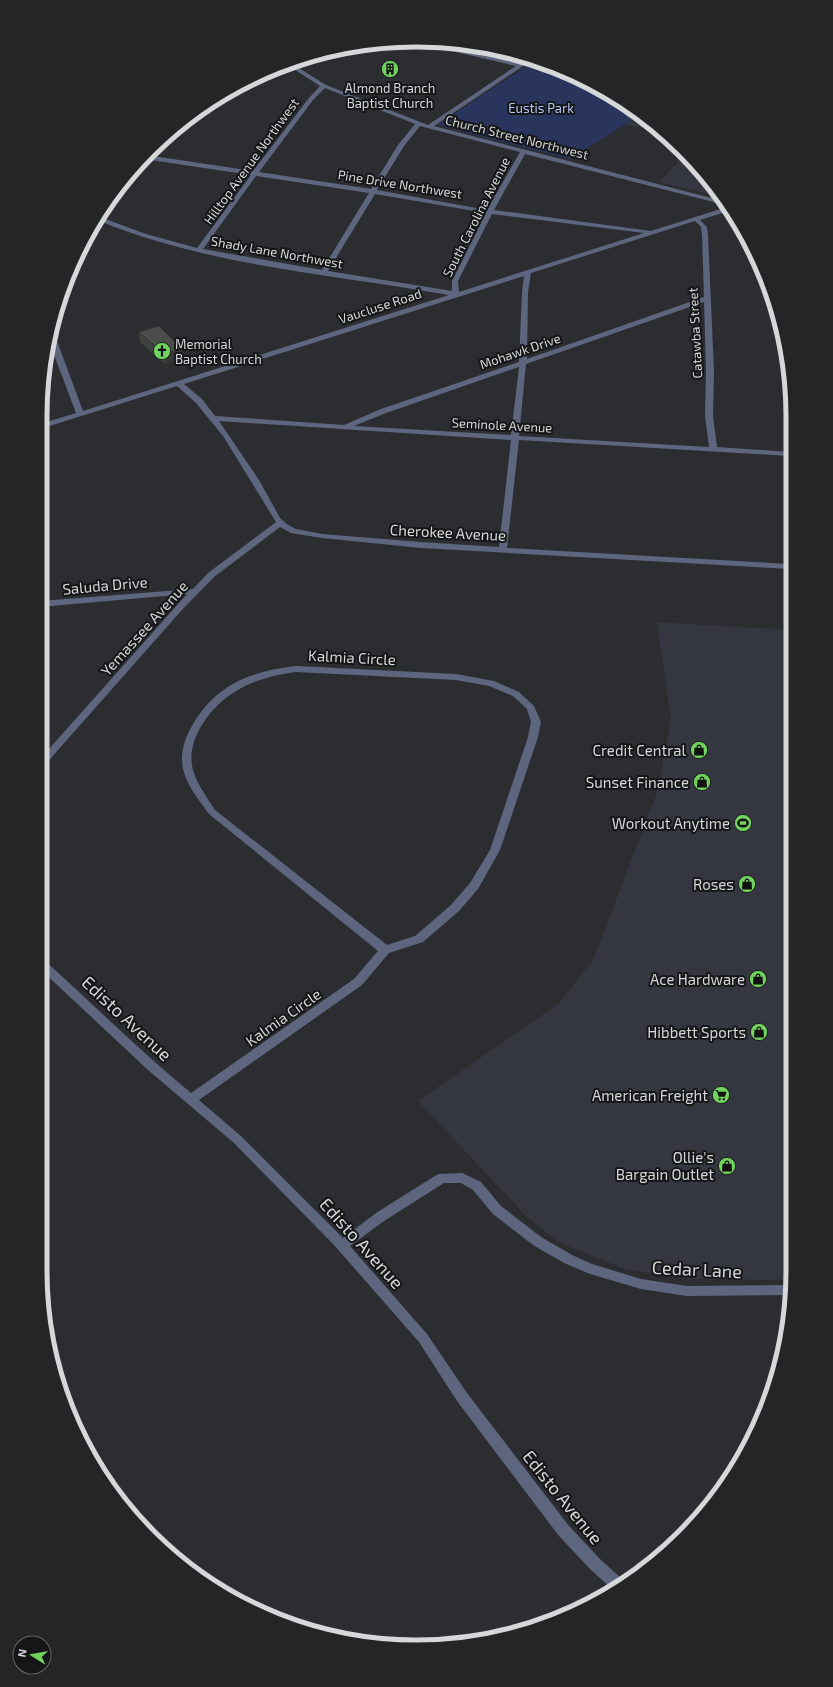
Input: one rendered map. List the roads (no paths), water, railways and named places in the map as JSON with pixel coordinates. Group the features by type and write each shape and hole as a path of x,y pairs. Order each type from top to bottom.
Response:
{"street":[{"path":"452,49 521,65"},
{"path":"429,127 521,65"},
{"name":"Church Street Northwest","path":"295,68 324,86 418,124 717,201"},
{"name":"Hilltop Avenue Northwest","path":"198,251 311,99 324,86"},
{"path":"324,273 401,145 418,124"},
{"name":"South Carolina Avenue","path":"456,294 455,281 490,212 523,152"},
{"name":"Pine Drive Northwest","path":"152,158 490,212 652,232"},
{"name":"Vaucluse Road","path":"47,425 723,210"},
{"name":"Catawba Street","path":"696,218 704,227 710,371 709,416 713,449"},
{"name":"Shady Lane Northwest","path":"104,220 137,234 198,251 456,294"},
{"path":"503,549 523,362 525,292 528,272"},
{"name":"Mohawk Drive","path":"344,428 367,416 448,390 523,362 706,300"},
{"path":"54,344 81,414"},
{"path":"178,383 194,396 213,418 255,480 280,523"},
{"name":"Seminole Avenue","path":"213,418 344,428 786,454"},
{"name":"Cherokee Avenue","path":"280,523 294,531 322,536 414,544 786,567"},
{"name":"Yemassee Avenue","path":"47,757 211,574 280,523"},
{"name":"Saluda Drive","path":"47,603 196,591"},
{"name":"Kalmia Circle","path":"190,1100 358,982 385,950 419,939 455,908 474,886 495,850 533,737 536,722 534,715 524,700 508,689 491,683 456,677 296,668 261,674 220,695 210,704 192,735 187,749 187,765 198,792 212,812 385,950"},
{"name":"Edisto Avenue","path":"47,969 152,1067 238,1140 342,1245 423,1338 462,1397 564,1531 595,1564 615,1582"},
{"name":"Cedar Lane","path":"342,1245 380,1217 442,1178 462,1178 477,1186 497,1210 537,1242 568,1259 590,1268 640,1284 687,1291 785,1290"}],"place":[{"name":"Almond Branch Baptist Church","path":"390,69"},
{"name":"Memorial Baptist Church","path":"162,351"},
{"name":"Credit Central","path":"699,750"},
{"name":"Sunset Finance","path":"702,782"},
{"name":"Workout Anytime","path":"743,823"},
{"name":"Roses","path":"747,884"},
{"name":"Ace Hardware","path":"758,979"},
{"name":"Hibbett Sports","path":"759,1032"},
{"name":"American Freight","path":"721,1095"},
{"name":"Ollie's Bargain Outlet","path":"727,1166"}],"park label":[{"name":"Eustis Park","path":"541,108"}]}
